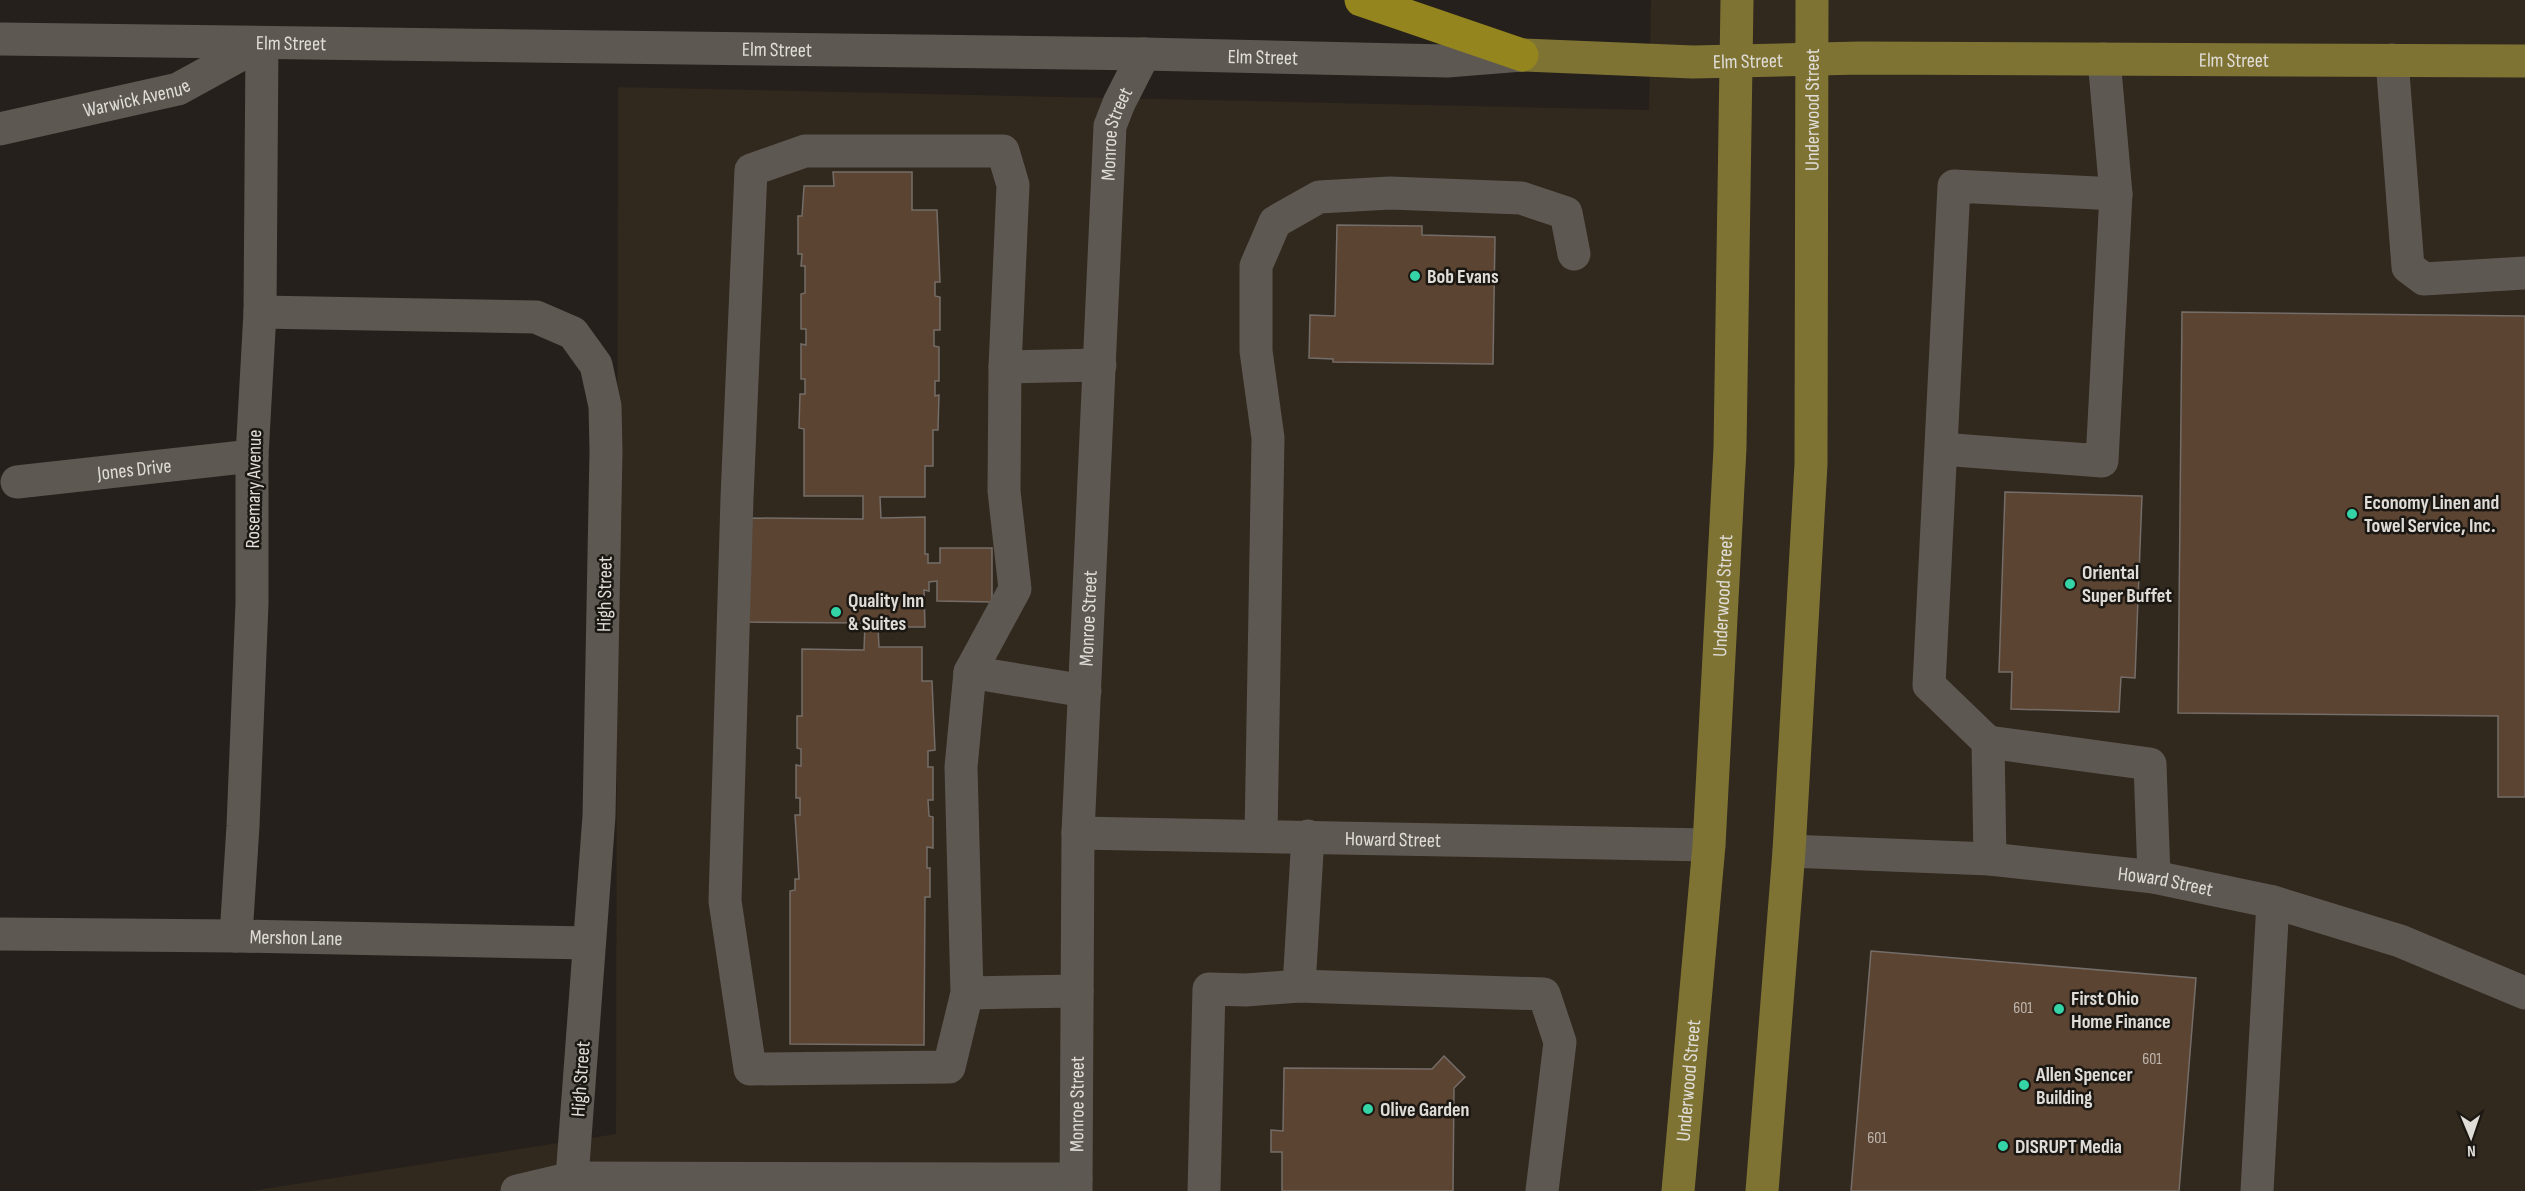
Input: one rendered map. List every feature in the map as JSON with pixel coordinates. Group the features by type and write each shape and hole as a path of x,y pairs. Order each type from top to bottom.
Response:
{"highway":[{"path":"1361,0 1522,55"}],"main road":[{"name":"Underwood Street","path":"1678,1191 1709,845 1730,448 1737,0"},
{"name":"Underwood Street","path":"1762,1191 1788,851 1811,464 1812,0"},
{"name":"Elm Street","path":"1522,55 1737,61 1812,58 2525,61"}],"street":[{"name":"Elm Street","path":"0,39 1144,54 1447,61 1522,55"},
{"name":"Warwick Avenue","path":"0,129 178,89 262,43"},
{"name":"Rosemary Avenue","path":"236,936 252,603 252,456 260,312 262,43"},
{"name":"Monroe Street","path":"1076,1185 1078,833 1101,365 1110,126 1144,54"},
{"path":"1941,449 2102,461 2116,194 2104,59"},
{"path":"2392,60 2408,267 2424,279 2525,273"},
{"path":"805,151 1003,151 1013,185 1005,367 1004,491 1015,590 970,672 961,767 967,993 949,1067 750,1069 725,901 737,498 751,170 805,151"},
{"path":"2116,194 1954,186 1929,685 1988,742 2150,764 2154,877"},
{"path":"1261,836 1268,438 1256,351 1256,266 1275,222 1319,197 1390,193 1521,198 1566,213 1574,254"},
{"name":"High Street","path":"260,312 536,317 573,333 596,365 605,406 606,451 599,816 572,1178"},
{"path":"1005,367 1101,365"},
{"name":"Jones Drive","path":"17,482 252,456"},
{"path":"970,672 1085,691"},
{"path":"1988,742 1990,859"},
{"name":"Howard Street","path":"1078,833 1709,845"},
{"path":"1299,986 1308,836"},
{"name":"Howard Street","path":"1788,851 1990,859 2154,877 2273,902 2400,941 2525,993"},
{"path":"2257,1191 2273,902"},
{"name":"Mershon Lane","path":"0,934 590,943"},
{"path":"1204,1191 1209,989 1246,990 1299,986 1544,994 1560,1042 1542,1191"},
{"path":"967,993 1077,991"},
{"path":"517,1191 572,1178 926,1185 1076,1185"}],"shaded area":[{"path":"1651,0 2525,0 2525,1191 250,1191 616,1134 618,87 1649,110"}],"building":[{"name":"Quality Inn & Suites","path":"833,172 912,172 912,210 937,210 940,282 935,282 935,296 940,297 940,330 934,330 934,346 939,347 939,381 935,381 935,396 939,395 938,430 933,430 933,466 925,466 925,497 880,497 881,518 925,517 925,554 928,554 928,563 940,563 940,548 992,548 992,602 937,601 937,581 929,582 929,591 924,590 925,627 878,627 879,647 922,647 922,681 932,681 935,750 928,751 928,767 933,767 933,800 928,800 929,816 933,817 933,848 927,847 930,897 925,897 924,1045 790,1044 790,891 795,890 795,879 799,879 795,815 800,815 800,798 796,798 796,765 801,766 801,749 797,748 797,716 802,716 802,649 864,650 865,623 747,622 748,518 863,519 863,496 804,496 804,429 799,428 800,394 805,394 805,379 801,379 801,344 806,345 806,329 801,329 801,294 805,293 805,266 801,266 802,254 798,254 798,216 802,216 804,186 834,186"},
{"name":"Bob Evans","path":"1337,225 1422,226 1422,235 1495,237 1493,364 1333,362 1333,359 1309,358 1310,315 1335,316"},
{"name":"Economy Linen and Towel Service, Inc.","path":"2182,312 2525,316 2525,797 2498,797 2498,716 2178,713"},
{"name":"Oriental Super Buffet","path":"2005,492 2142,496 2135,678 2121,677 2119,712 2011,709 2012,672 1999,672"},
{"name":"Allen Spencer Building","path":"1871,951 2196,978 2179,1191 1851,1191"},
{"name":"Olive Garden","path":"1444,1056 1465,1077 1454,1088 1453,1191 1282,1191 1282,1152 1271,1152 1271,1130 1283,1131 1284,1068 1432,1069"}],"place":[{"name":"Bob Evans","path":"1415,276"},
{"name":"Economy Linen and Towel Service, Inc.","path":"2352,514"},
{"name":"Oriental Super Buffet","path":"2070,584"},
{"name":"Quality Inn & Suites","path":"836,612"},
{"name":"First Ohio Home Finance","path":"2059,1009"},
{"name":"Allen Spencer Building","path":"2024,1085"},
{"name":"Olive Garden","path":"1368,1109"},
{"name":"DISRUPT Media","path":"2003,1146"}]}
